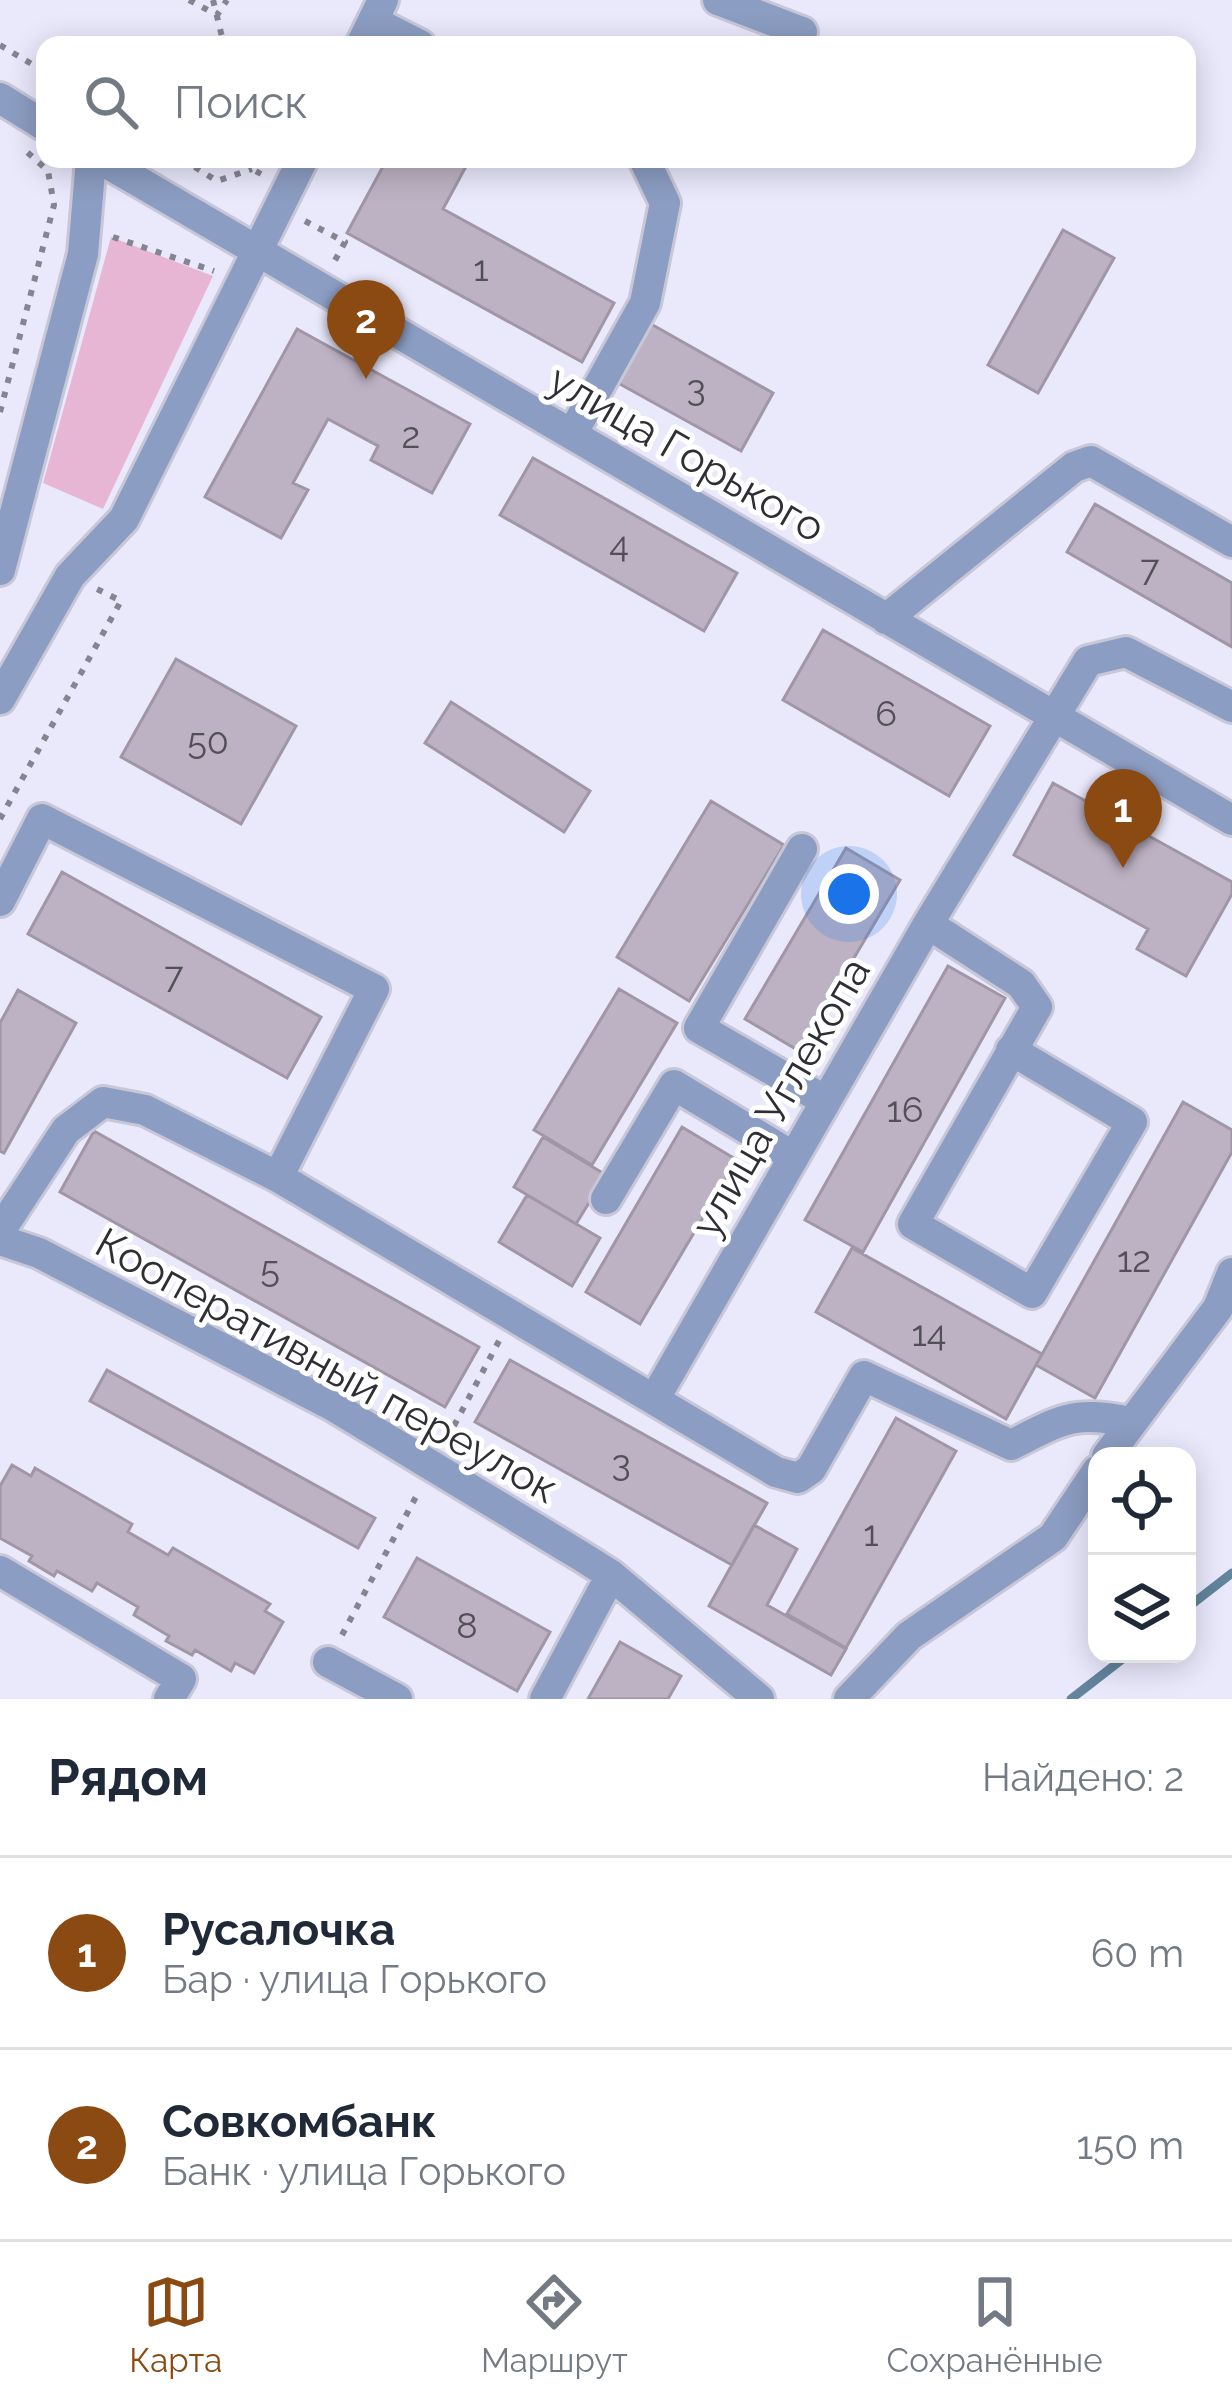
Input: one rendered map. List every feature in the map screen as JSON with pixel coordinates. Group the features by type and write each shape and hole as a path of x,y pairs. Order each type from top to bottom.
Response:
{"street":[{"path":"718,0 802,32"},
{"path":"372,22 401,36"},
{"path":"0,98 36,120"},
{"path":"0,571 82,254 90,168"},
{"name":"улица Горького","path":"116,168 1232,820"},
{"path":"0,699 70,576 124,519 298,168"},
{"path":"572,434 645,303 664,203 648,168"},
{"path":"886,619 1074,467 1091,461 1232,542"},
{"name":"улица Углекопа","path":"655,1398 928,924 1088,661 1126,652 1232,706"},
{"path":"0,901 42,819 374,989 278,1178"},
{"path":"802,849 699,1028 826,1101"},
{"path":"928,924 1022,984 1037,1007 1011,1050 913,1225 1032,1293 1132,1121 1011,1050"},
{"path":"607,1198 674,1085 794,1156"},
{"path":"0,1231 66,1130 103,1102 146,1110 278,1178 776,1472 798,1478 811,1469 864,1376 1011,1445 1058,1422 1093,1414 1130,1422"},
{"name":"Кооперативный переулок","path":"0,1240 39,1253 334,1406 611,1575 759,1699"},
{"path":"1113,1447 1218,1308 1232,1273"},
{"path":"849,1699 909,1636 1053,1537 1088,1484"},
{"path":"0,1570 181,1679 169,1699"},
{"path":"545,1699 611,1575"},
{"path":"328,1662 397,1699"}],"path":[{"path":"189,0 217,15"},
{"path":"214,0 222,36"},
{"path":"217,15 227,0"},
{"path":"0,45 36,67"},
{"path":"15,142 36,161"},
{"path":"0,412 54,205 44,168"},
{"path":"196,168 217,182 252,169"}],"shaded area":[{"path":"111,237 213,276 103,509 43,483"}],"building":[{"path":"382,168 465,168 443,209 614,303 582,362 347,233"},
{"path":"1063,230 1114,258 1038,393 988,365"},
{"path":"651,324 773,393 741,451 618,383"},
{"path":"297,329 470,424 432,493 371,460 378,446 328,419 293,483 308,490 281,538 205,497"},
{"path":"533,458 737,573 704,631 500,515"},
{"path":"1095,504 1232,583 1232,647 1067,552"},
{"path":"823,630 990,726 949,796 783,700"},
{"path":"176,659 296,726 241,824 121,757"},
{"path":"451,702 590,791 564,832 425,743"},
{"path":"1053,783 1232,882 1232,894 1186,976 1137,949 1148,929 1014,855"},
{"path":"711,801 784,845 689,1001 617,957"},
{"path":"846,848 900,880 799,1051 745,1019"},
{"path":"62,872 321,1017 287,1078 28,934"},
{"path":"948,966 1005,998 863,1252 805,1220"},
{"path":"619,989 677,1023 592,1165 534,1130"},
{"path":"18,990 76,1023 4,1153 0,1151 0,1023"},
{"path":"1183,1102 1232,1130 1232,1152 1095,1398 1036,1365"},
{"path":"682,1127 737,1160 640,1324 586,1292"},
{"path":"94,1131 479,1347 445,1407 60,1192"},
{"path":"543,1137 606,1175 576,1224 514,1187"},
{"path":"527,1195 600,1238 572,1286 499,1242"},
{"path":"852,1248 1042,1354 1006,1419 816,1312"},
{"path":"510,1360 767,1503 732,1565 475,1422"},
{"path":"107,1370 375,1518 358,1548 90,1401"},
{"path":"896,1418 956,1451 846,1648 787,1614"},
{"path":"12,1465 31,1476 35,1468 132,1524 128,1532 168,1555 173,1548 270,1604 265,1611 283,1622 254,1673 235,1663 231,1671 195,1650 192,1655 134,1615 138,1607 97,1583 92,1591 57,1571 54,1576 29,1561 32,1556 0,1538 0,1486"},
{"path":"754,1525 797,1549 767,1605 846,1649 831,1675 709,1606"},
{"path":"417,1558 550,1632 517,1691 384,1617"},
{"path":"620,1642 681,1676 668,1699 588,1699"}],"waterway":[{"path":"1196,1601 1232,1573"},
{"path":"1071,1699 1117,1663"}],"place":[{"name":"Совкомбанк","path":"366,379"},
{"name":"Русалочка","path":"1123,868"}]}
